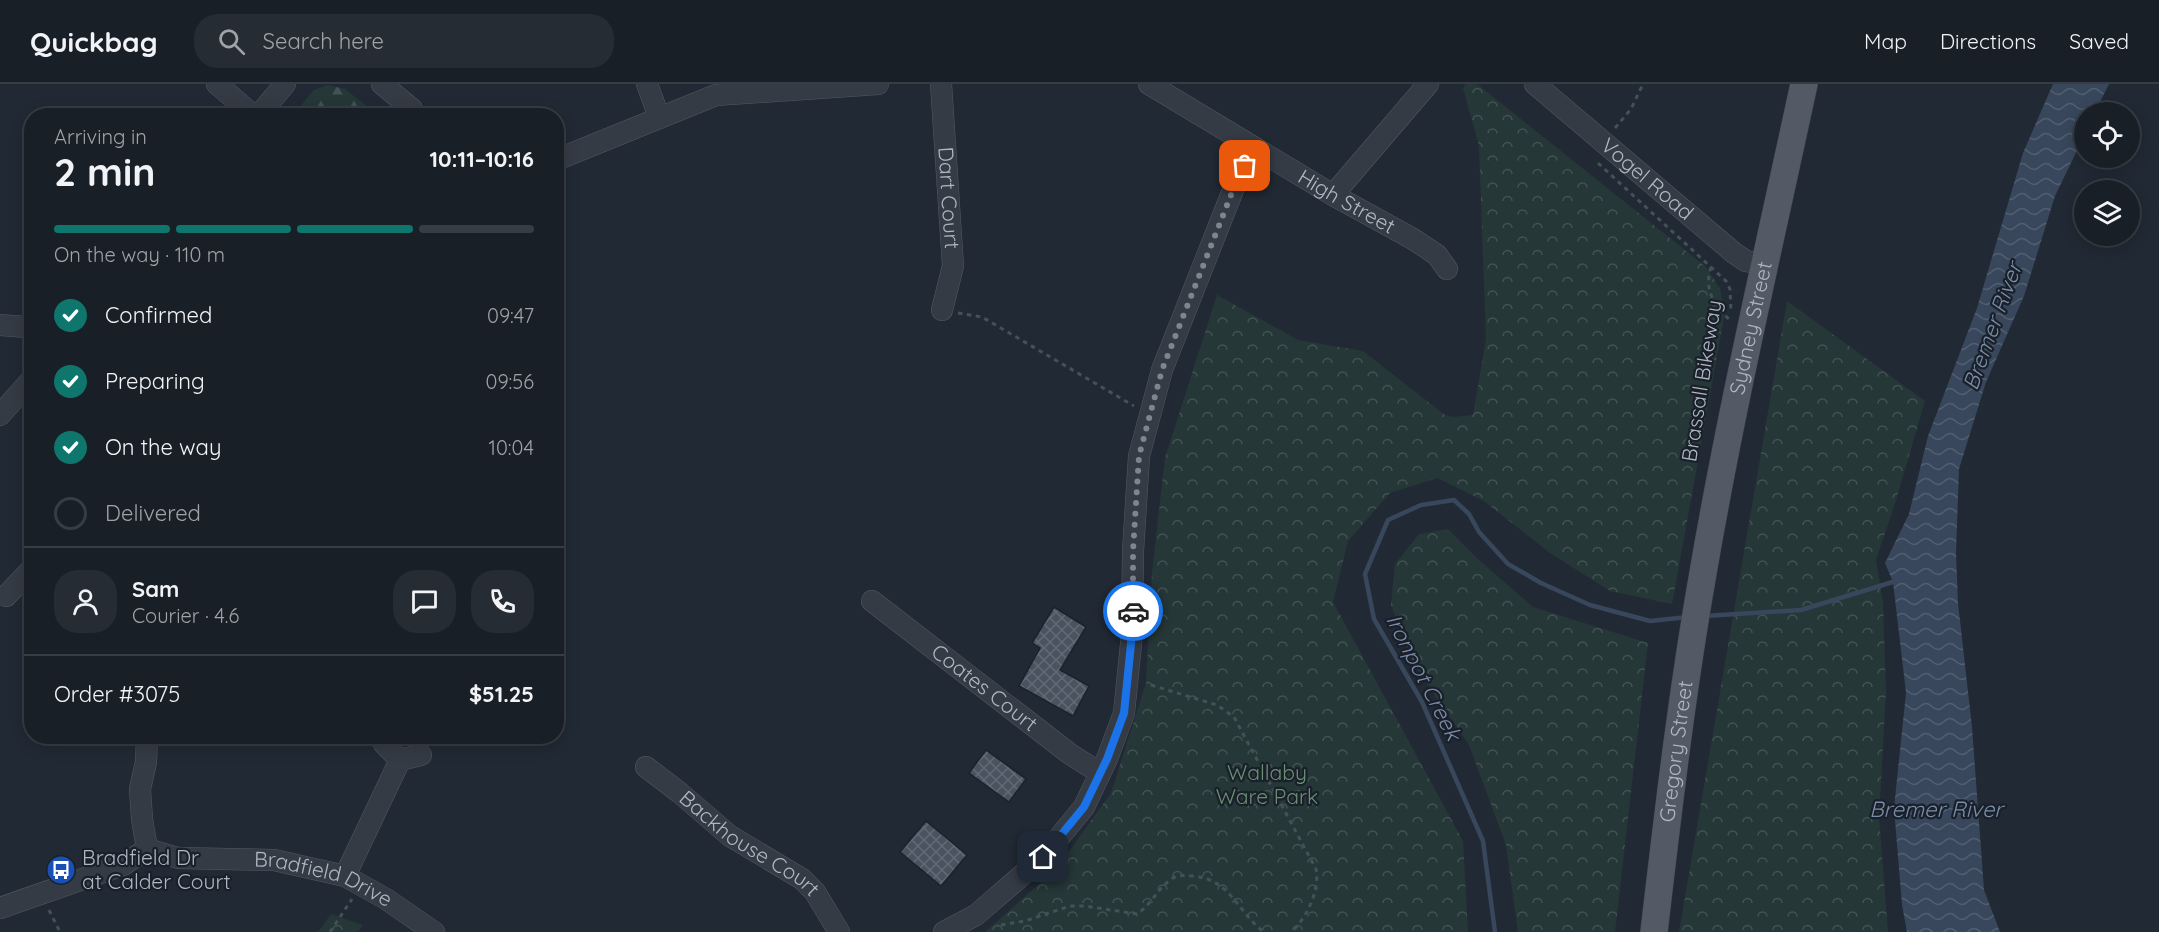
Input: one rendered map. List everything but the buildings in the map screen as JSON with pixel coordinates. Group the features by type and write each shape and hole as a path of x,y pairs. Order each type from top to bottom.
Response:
{"main road":[{"name":"Sydney Street","path":"1703,573 1725,453 1803,84"},
{"name":"Gregory Street","path":"1654,932 1684,689 1703,573"}],"street":[{"path":"217,84 246,108"},
{"path":"263,108 285,84"},
{"path":"382,84 411,108"},
{"path":"646,84 659,117"},
{"path":"564,157 716,95 828,85 878,84"},
{"name":"Dart Court","path":"941,84 953,266 942,310"},
{"name":"High Street","path":"1149,84 1334,195 1413,239 1437,255 1447,269"},
{"path":"1334,195 1428,84"},
{"name":"Vogel Road","path":"1535,84 1734,253 1746,261 1765,265"},
{"path":"944,932 975,915 1043,857 1084,807 1124,713 1132,634 1133,551 1139,456 1162,370 1235,185 1255,148"},
{"path":"0,325 24,327"},
{"path":"0,415 24,388"},
{"path":"6,596 24,577"},
{"name":"Coates Court","path":"872,601 1070,754 1100,773"},
{"path":"0,908 123,866 147,849 140,789 146,762 147,744"},
{"path":"384,744 400,760"},
{"path":"400,760 421,754"},
{"path":"353,881 400,760"},
{"name":"Backhouse Court","path":"646,767 730,836 802,879 815,892 839,932"},
{"name":"Bradfield Drive","path":"147,849 178,858 274,860 353,881 386,899 434,932"}],"path":[{"path":"1611,133 1631,109 1643,84"},
{"name":"Brassall Bikeway","path":"1596,160 1662,223 1711,267 1726,281 1730,289 1732,310 1730,320 1712,300 1709,292 1708,275 1711,267"},
{"path":"942,310 982,317 1126,403 1150,413"},
{"path":"1151,685 1217,705 1234,717 1316,869 1317,882 1310,905 1301,922 1292,932"},
{"path":"1001,926 1070,906 1137,914 1168,881 1184,875 1208,878 1220,885 1235,899 1251,921 1264,932"},
{"path":"330,932 353,881"},
{"path":"42,895 60,932"}],"green space":[{"name":"Wallaby Ware Park","path":"1466,84 1477,84 1705,266 1720,288 1725,312 1672,604 1610,591 1550,553 1484,501 1437,478 1390,493 1348,541 1333,602 1463,841 1468,932 985,932 1057,868 1111,793 1146,683 1152,573 1165,458 1217,295 1298,340 1363,351 1445,415 1452,417 1473,415 1486,339 1479,146 1463,88"},
{"path":"328,85 345,89 369,108 299,108 314,90"},
{"path":"1787,301 1925,401 1876,559 1883,603 1886,692 1879,817 1888,932 1679,932"},
{"path":"1448,529 1478,559 1533,607 1648,643 1615,932 1518,932 1506,845 1469,745 1413,663 1391,605 1395,564 1419,534"},
{"path":"331,914 363,925 358,932 318,932"}],"water":[{"name":"Bremer River","path":"2053,84 2109,84 2100,102 2074,102 2074,157 2055,196 2024,296 1986,382 1959,469 1956,553 1958,603 1972,727 1984,890 2000,932 1907,932 1902,905 1894,808 1906,693 1893,582 1885,563 1909,514 1928,436 1977,308 2023,153"}],"waterway":[{"name":"Ironpot Creek","path":"1495,932 1483,841 1422,702 1374,619 1365,574 1388,520 1421,505 1454,500 1469,514 1479,532 1508,564 1541,583 1590,605 1650,621 1688,617"},
{"name":"Ironpot Creek","path":"1705,616 1801,610 1896,581"}],"way so far":[{"path":"1133,611 1133,551 1139,456 1162,370 1235,185 1245,166"}],"place":[{"name":"Bradfield Dr at Calder Court","path":"61,870"}],"route":[{"path":"1043,857 1084,807 1107,759 1124,713 1133,611"}]}
